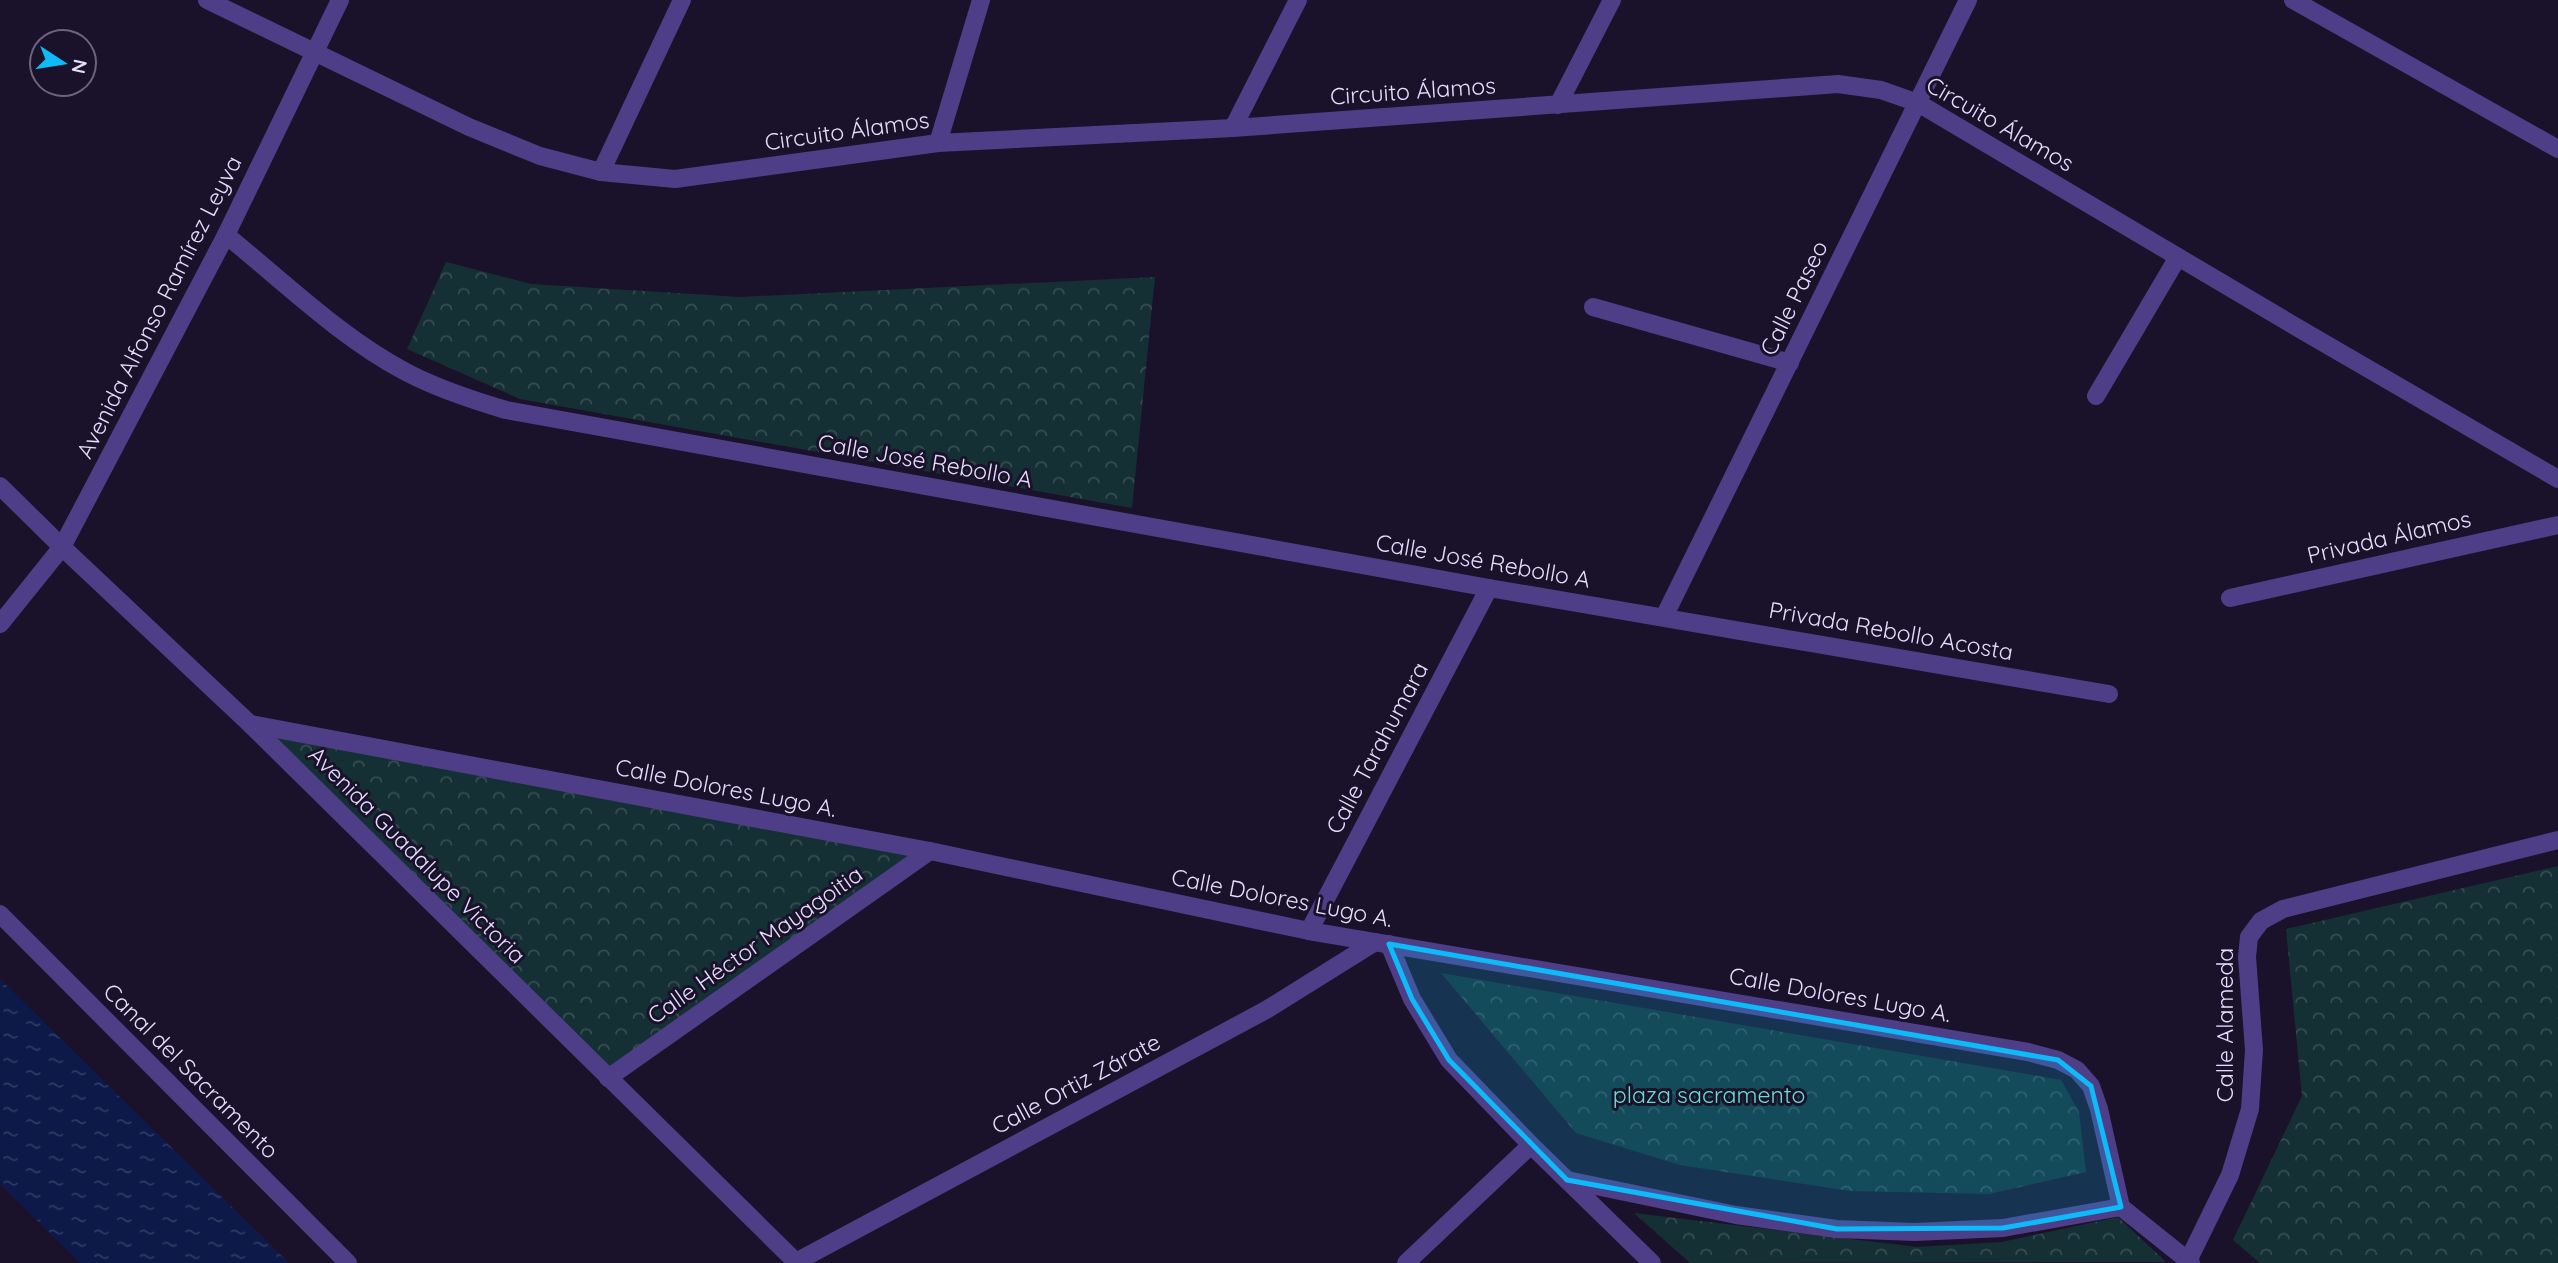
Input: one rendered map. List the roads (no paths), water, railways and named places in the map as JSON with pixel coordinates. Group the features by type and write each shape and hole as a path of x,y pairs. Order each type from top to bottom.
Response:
{"street":[{"name":"Circuito Álamos","path":"206,0 469,127 540,156 601,172 675,179 938,143 1233,128 1838,84 1881,90 1918,103 2558,479"},
{"name":"Avenida Alfonso Ramírez Leyva","path":"0,624 62,547 226,235 340,0"},
{"path":"601,172 682,0"},
{"path":"938,143 981,0"},
{"path":"1233,128 1298,0"},
{"path":"1558,105 1612,0"},
{"name":"Calle Paseo","path":"1664,617 1968,0"},
{"path":"2293,0 2558,149"},
{"name":"Calle José Rebollo A","path":"226,235 353,338 405,372 453,394 506,410 1489,588 1664,617"},
{"path":"2096,396 2178,257"},
{"path":"1593,307 1790,363"},
{"name":"Avenida Guadalupe Victoria","path":"0,486 250,724 796,1263"},
{"name":"Privada Álamos","path":"2230,598 2558,525"},
{"name":"Calle Tarahumara","path":"1309,931 1489,588"},
{"name":"Privada Rebollo Acosta","path":"1664,617 2109,694"},
{"name":"Calle Dolores Lugo A.","path":"250,724 930,851 1309,931 2028,1052 2058,1060 2077,1070 2091,1086 2099,1109 2121,1207"},
{"name":"Calle Alameda","path":"2189,1262 2230,1175 2250,1109 2254,1050 2247,957 2249,937 2261,921 2283,909 2558,840"},
{"name":"Calle Héctor Mayagoitia","path":"608,1078 930,851"},
{"name":"Canal del Sacramento","path":"0,914 348,1263"},
{"path":"1382,943 1449,1060 1531,1145 1652,1263"},
{"name":"Calle Ortiz Zárate","path":"796,1263 1266,1010 1382,943"},
{"path":"1406,1263 1531,1145"},
{"path":"1567,1180 1735,1215 1837,1229 1915,1232 2003,1228 2121,1207 2189,1262"}],"water":[{"path":"0,979 289,1263 80,1263 0,1184"}],"park label":[{"name":"plaza sacramento","path":"1709,1095"}]}
